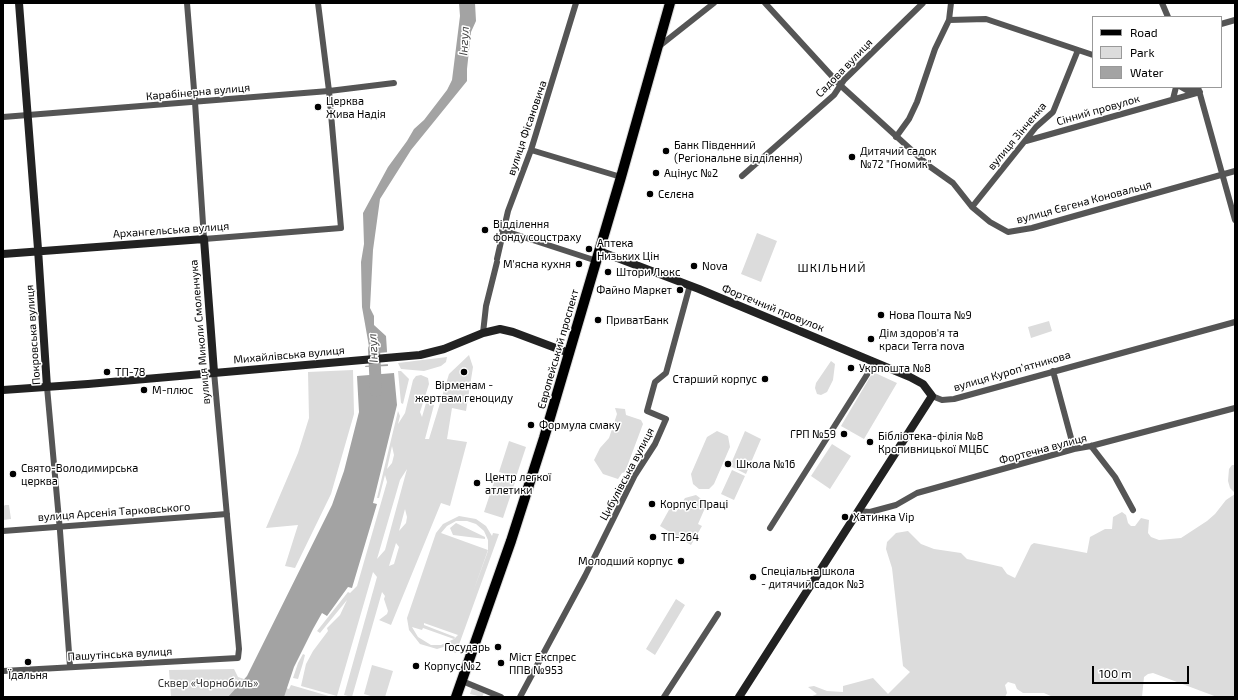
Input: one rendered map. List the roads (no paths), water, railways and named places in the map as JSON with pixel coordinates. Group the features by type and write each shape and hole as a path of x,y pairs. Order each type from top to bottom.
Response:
{"main road":[{"name":"Європейський проспект","path":"456,697 511,541 569,354 670,3"}],"street":[{"name":"Покровська вулиця","path":"19,3 47,387 60,526 70,666"},
{"name":"вулиця Миколи Смоленчука","path":"187,3 214,372 239,649 238,658"},
{"path":"318,3 329,91"},
{"name":"вулиця Фісановича","path":"484,333 486,306 497,260 502,230 531,150 576,3"},
{"path":"656,49 714,3"},
{"name":"вулиця Євгена Коновальця","path":"765,3 840,85 929,166 953,182 972,207 990,222 1008,232 1032,228 1235,171"},
{"name":"Садова вулиця","path":"742,176 834,95 840,85 923,3"},
{"path":"896,137 909,119 934,49 949,20 951,3"},
{"path":"1162,3 1168,16"},
{"path":"949,20 986,19 1092,55"},
{"path":"1222,24 1235,20"},
{"name":"вулиця Зінченка","path":"972,207 1036,127 1053,112 1078,50"},
{"name":"Карабінерна вулиця","path":"3,117 329,91 394,83"},
{"path":"1173,99 1176,88"},
{"path":"1183,88 1188,91 1199,89 1235,220"},
{"name":"Сінний провулок","path":"1026,141 1173,99 1199,89"},
{"name":"Архангельська вулиця","path":"3,254 341,228 329,91"},
{"path":"531,150 621,177"},
{"name":"Фортечний провулок","path":"502,230 598,256 690,285 923,384 932,396"},
{"name":"Цибулівська вулиця","path":"520,697 585,576 635,475 655,444 666,419 647,411 656,382 666,373 690,285"},
{"name":"вулиця Куропʼятникова","path":"932,396 942,400 954,399 1235,322"},
{"name":"Михайлівська вулиця","path":"3,390 397,357 432,352 484,333 504,329 569,354"},
{"path":"770,528 874,362"},
{"path":"1053,371 1074,449"},
{"path":"739,697 932,396"},
{"name":"Фортечна вулиця","path":"858,511 870,512 896,505 917,492 1074,449 1091,446 1235,408"},
{"path":"1091,446 1115,477 1133,510"},
{"name":"вулиця Арсенія Тарковського","path":"3,531 227,514"},
{"path":"664,697 718,614"},
{"name":"Пашутінська вулиця","path":"3,671 70,666 238,658"},
{"path":"462,681 501,697"}],"water":[{"path":"459,3 475,3 476,21 471,32 467,81 411,150 380,199 373,250 370,308 374,316 374,325 386,336 388,366 365,367 370,352 362,307 361,262 364,244 363,213 388,167 414,129 424,120 447,90 452,80 460,16"},
{"path":"394,373 397,405 373,503 377,504 352,588 348,587 327,616 322,613 294,667 284,697 228,697 247,676 332,505 344,471 359,412 357,376"}],"waterway":[{"name":"Інгул","path":"374,349 376,391"}],"place":[{"name":"Церква Жива Надія","path":"318,107"},
{"name":"Банк Південний (Регіональне відділення)","path":"666,151"},
{"name":"Дитячий садок №72 \"Гномик\"","path":"852,157"},
{"name":"Ацінус №2","path":"656,173"},
{"name":"Сєлєна","path":"650,194"},
{"name":"Відділення фонду соцстраху","path":"485,230"},
{"name":"Аптека Низьких Цін","path":"589,249"},
{"name":"М'ясна кухня","path":"579,264"},
{"name":"Nova","path":"694,266"},
{"name":"Штори Люкс","path":"608,272"},
{"name":"Файно Маркет","path":"680,290"},
{"name":"Нова Пошта №9","path":"881,315"},
{"name":"ПриватБанк","path":"598,320"},
{"name":"Дім здоров'я та краси Terra nova","path":"871,339"},
{"name":"Укрпошта №8","path":"851,368"},
{"name":"ТП-78","path":"107,372"},
{"name":"Вірменам - жертвам геноциду","path":"464,372"},
{"name":"Старший корпус","path":"765,379"},
{"name":"М-плюс","path":"144,390"},
{"name":"Формула смаку","path":"531,425"},
{"name":"ГРП №59","path":"844,434"},
{"name":"Бібліотека-філія №8 Кропивницької МЦБС","path":"870,442"},
{"name":"Школа №16","path":"728,464"},
{"name":"Свято-Володимирська церква","path":"13,474"},
{"name":"Центр легкої атлетики","path":"477,483"},
{"name":"Корпус Праці","path":"652,504"},
{"name":"Хатинка Vip","path":"845,517"},
{"name":"ТП-264","path":"653,537"},
{"name":"Молодший корпус","path":"681,561"},
{"name":"Спеціальна школа - дитячий садок №3","path":"753,577"},
{"name":"Государь","path":"498,647"},
{"name":"Їдальня","path":"28,662"},
{"name":"Міст Експрес ППВ №953","path":"501,663"},
{"name":"Корпус №2","path":"416,666"}],"district":[{"name":"ШКІЛЬНИЙ","path":"832,268"}],"park label":[{"name":"Сквер «Чорнобиль»","path":"208,683"}]}
